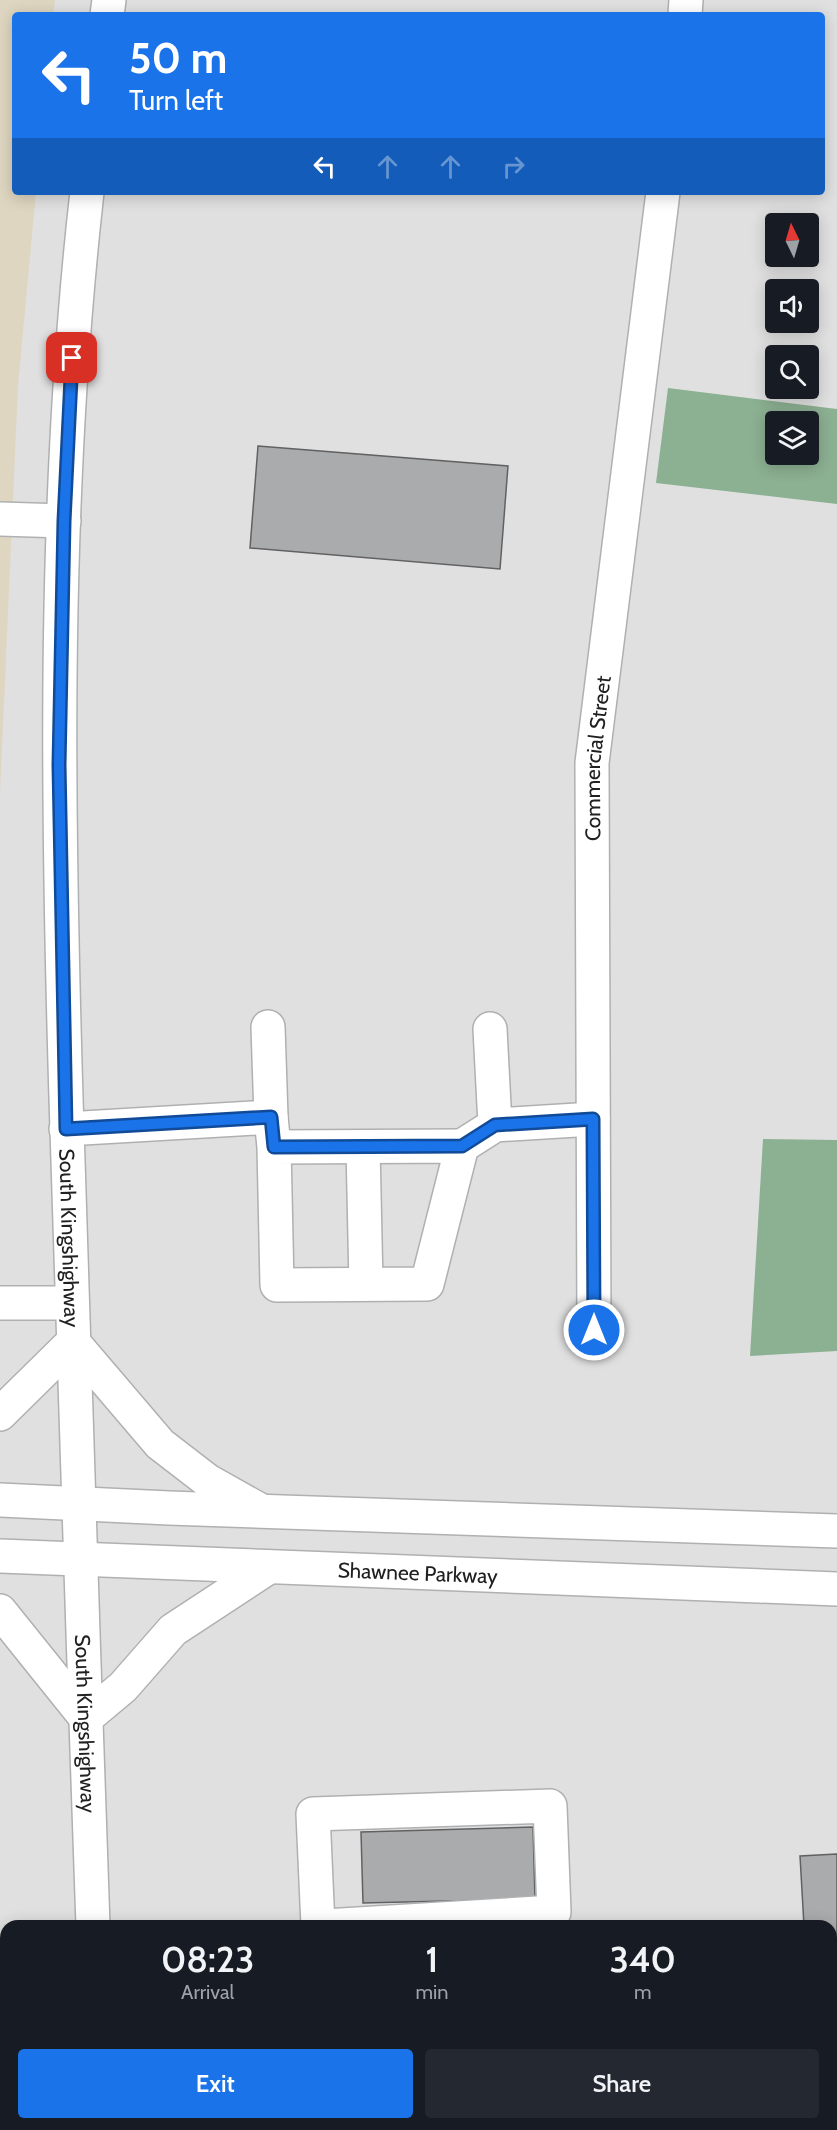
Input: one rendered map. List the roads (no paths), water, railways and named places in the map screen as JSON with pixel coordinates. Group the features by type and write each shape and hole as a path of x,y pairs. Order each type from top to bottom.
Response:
{"main road":[{"name":"South Kingshighway","path":"87,195 76,289 64,521 59,765 66,1129 93,1920"},
{"name":"Commercial Street","path":"594,1330 592,763 663,195"},
{"path":"0,519 64,521"},
{"path":"268,1027 277,1285 427,1284 462,1146"},
{"path":"490,1029 495,1125"},
{"path":"66,1129 273,1132 363,1147 462,1146 495,1125 593,1119"},
{"path":"363,1147 366,1284"},
{"path":"0,1304 72,1303"},
{"path":"0,1414 73,1342 160,1444 208,1481 262,1511"},
{"path":"0,1500 837,1531"},
{"name":"Shawnee Parkway","path":"0,1556 837,1589"},
{"path":"0,1611 86,1718 123,1687 173,1630 269,1567"},
{"path":"318,1920 313,1814 550,1806 554,1912 423,1920"},
{"path":"95,2130 100,2130"}]}
